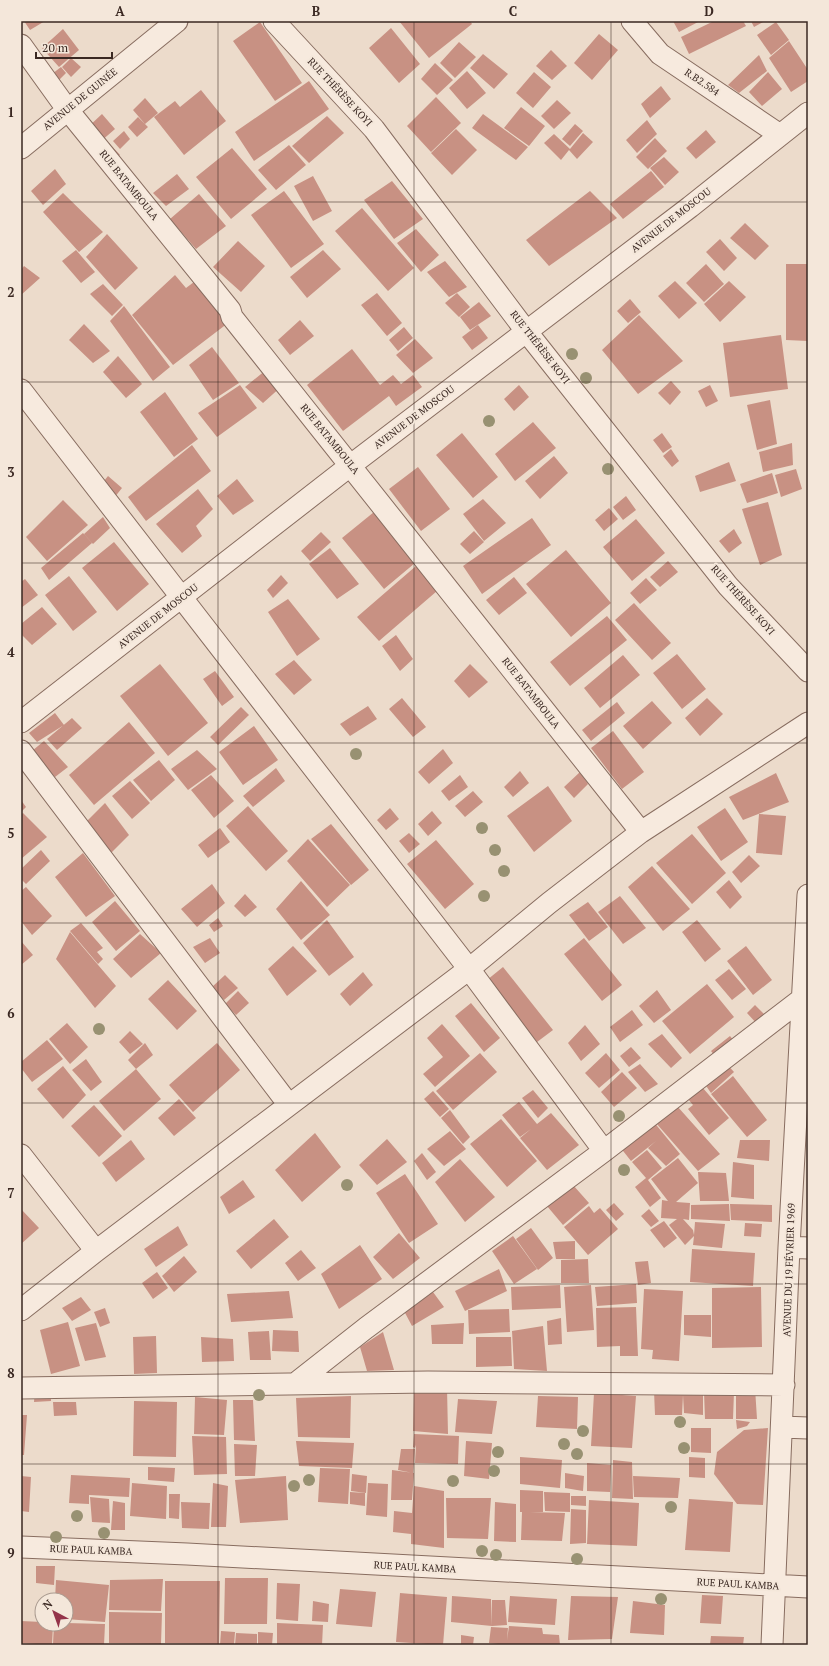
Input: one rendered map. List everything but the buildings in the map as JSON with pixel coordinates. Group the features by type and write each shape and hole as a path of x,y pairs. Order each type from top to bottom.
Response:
{"street":[{"name":"AVENUE DE GUINÉE","path":"21,148 176,21"},
{"name":"RUE THÉRÈSE KOYI","path":"274,21 374,129 526,331 728,586 808,671"},
{"name":"R.B2.584","path":"632,21 660,54 780,135"},
{"name":"RUE BATAMBOULA","path":"21,45 68,109 351,464 641,832"},
{"name":"AVENUE DE MOSCOU","path":"21,722 351,464 690,207 808,114"},
{"path":"21,390 469,969 604,1151"},
{"path":"21,1310 288,1104 469,969 641,832 808,723"},
{"path":"21,751 288,1104"},
{"name":"AVENUE DU 19 FÉVRIER 1969","path":"772,1645 784,1385 799,1247 803,1080 803,998 808,895"},
{"path":"296,1384 372,1323 604,1151 803,998"},
{"path":"21,1155 96,1251"},
{"path":"21,1388 436,1382 784,1385"},
{"path":"782,1427 808,1428"},
{"name":"RUE PAUL KAMBA","path":"21,1547 808,1587"}]}
